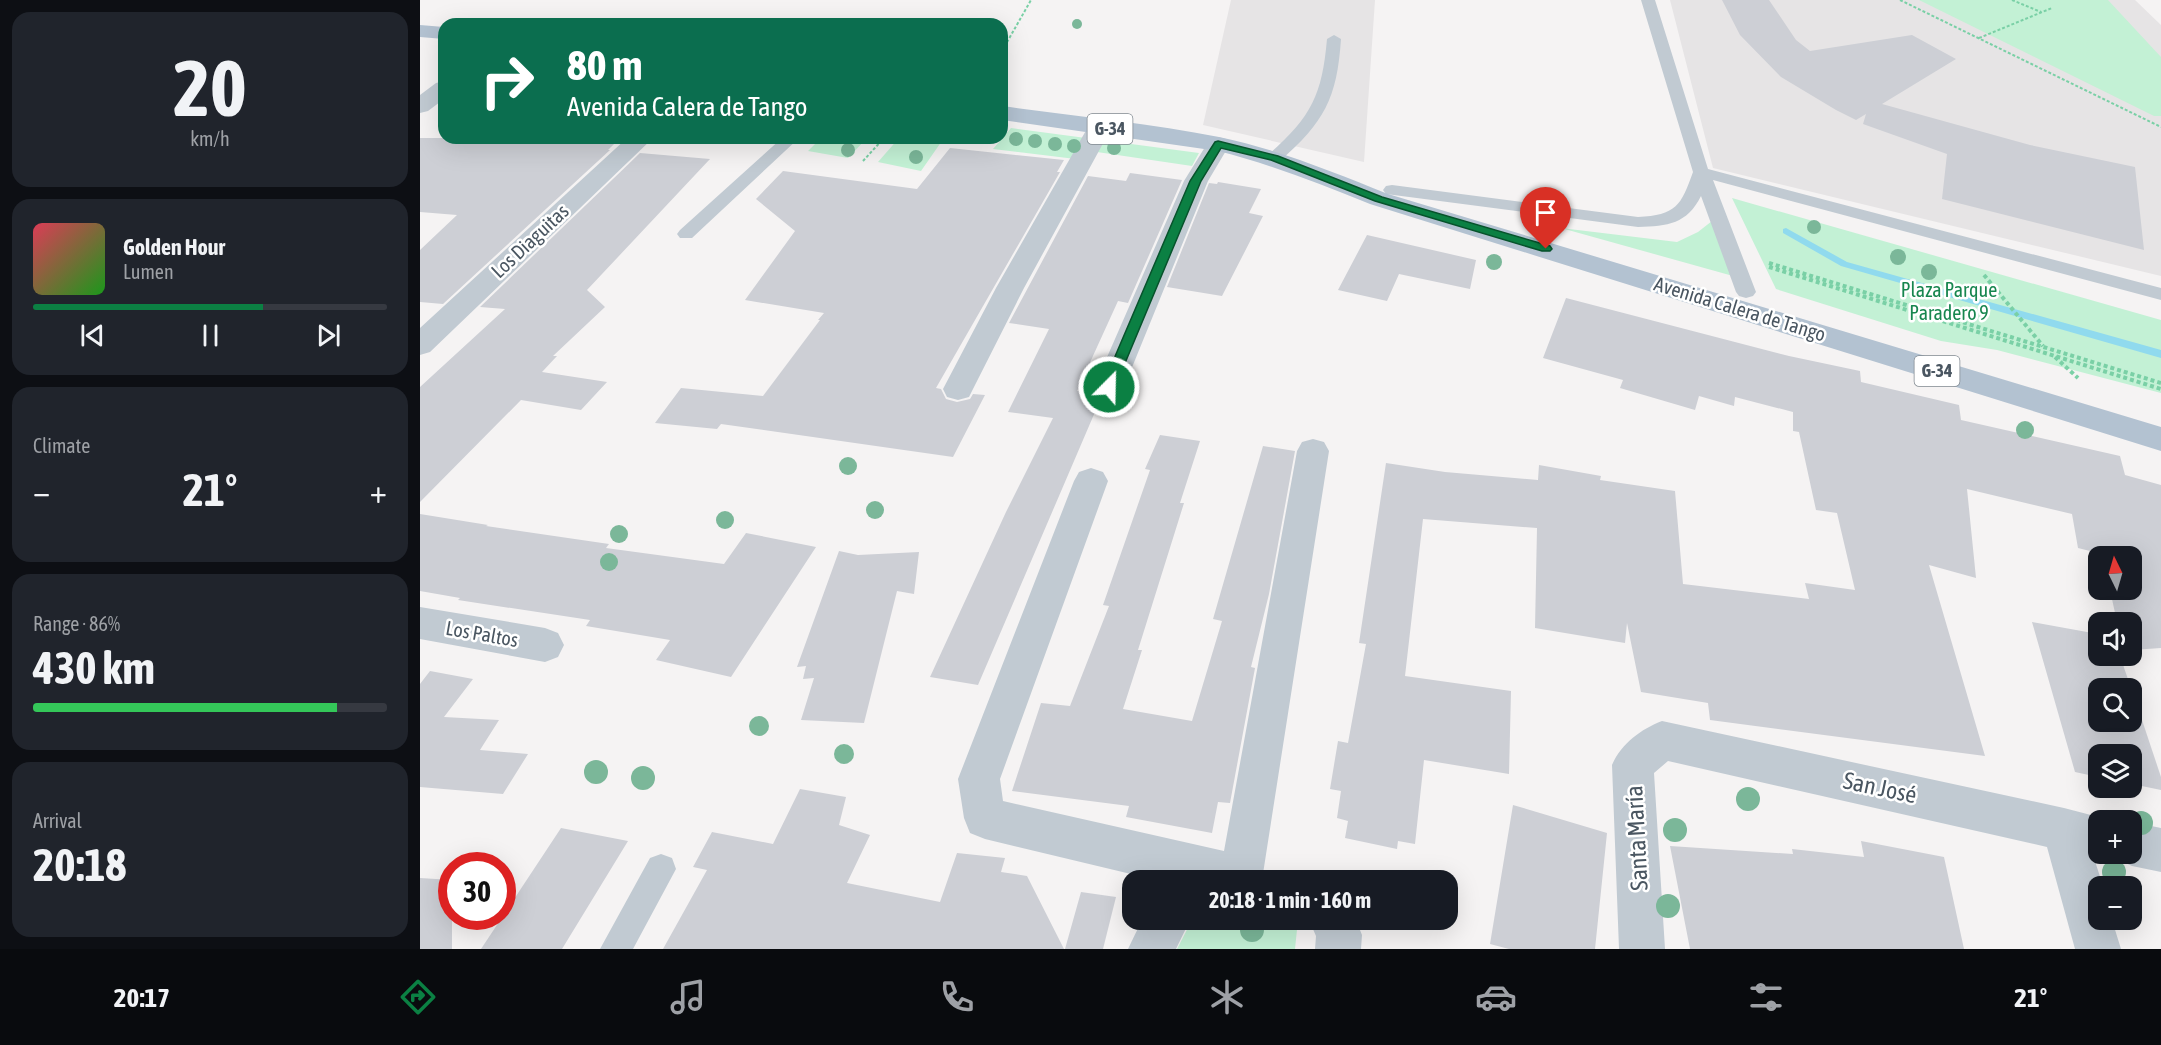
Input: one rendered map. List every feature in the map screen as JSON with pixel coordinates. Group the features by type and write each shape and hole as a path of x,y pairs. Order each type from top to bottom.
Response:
{"main road":[{"path":"420,31 438,32"},
{"name":"Avenida Calera de Tango","path":"1008,114 1218,144 1274,158 1379,199 2161,439"},
{"name":"Avenida Calera de Tango","path":"1320,175 1392,190 1554,231 2161,421"},
{"path":"1713,301 1746,292"}],"street":[{"path":"420,106 438,92"},
{"path":"958,389 1010,288 1100,127"},
{"name":"Los Diaguitas","path":"420,345 635,144"},
{"path":"1109,387 1196,181 1218,144"},
{"path":"1252,870 1313,451"},
{"path":"1091,481 979,779 985,818 1176,870"},
{"name":"Los Paltos","path":"420,623 545,645"},
{"name":"San José","path":"1662,740 2081,833"},
{"name":"Santa María","path":"1642,949 1633,765 1662,740"},
{"path":"2081,833 2098,949"},
{"path":"2142,846 2161,850"},
{"path":"1151,949 1161,930"},
{"path":"1337,930 1339,935 1338,949"}],"lane":[{"path":"1648,0 1701,172 1746,292"},
{"path":"1274,158 1300,134 1319,109 1333,58 1334,39"},
{"path":"686,234 784,144"},
{"path":"1392,190 1638,222 1655,222 1669,219 1684,210 1693,200 1701,172"},
{"path":"1701,172 2161,294"},
{"path":"616,949 661,869"}],"path":[{"path":"1008,40 1031,0"},
{"path":"1900,0 2161,127"},
{"path":"2012,0 2042,13"},
{"path":"1979,38 2052,8"},
{"path":"863,161 879,144"},
{"path":"2010,308 2034,338 2105,403"}],"shaded area":[{"path":"1231,0 1375,0 1364,162 1203,125"},
{"path":"1670,0 2135,0 2161,25 2161,276 1713,168"}],"green space":[{"path":"1919,0 2108,0 2161,57 2161,116 2154,116"},
{"path":"1011,128 1199,153 1192,166 1097,152 1092,161 993,149 997,144 1008,144 1008,132"},
{"path":"815,144 861,144 848,158 808,151"},
{"path":"894,144 940,144 921,171 878,162"},
{"name":"Plaza Parque Paradero 9","path":"1732,198 2161,320 2161,393 1997,350 1941,341 1776,289"},
{"path":"1712,221 1733,276 1561,228 1677,242 1698,232"},
{"path":"1187,930 1297,930 1295,949 1177,949"}],"building":[{"path":"1722,0 1769,0 1796,40 1810,51 1912,35 1956,59 1882,104 2030,145 2135,167 2144,250 1942,199 1947,154 1863,124 1866,114 1856,120 1781,77 1740,35"},
{"path":"420,138 438,138 438,144 614,144 443,304 420,302 420,250 457,215 420,212"},
{"path":"950,148 1064,160 1057,172 1060,172 936,388 941,389 946,399 957,402 970,399 973,394 985,395 953,457 721,424 717,429 655,423 681,388 763,396 824,313 745,300 795,231 756,199 783,171 917,189"},
{"path":"640,153 710,159 587,290 605,307 553,356 557,356 542,372 607,382 581,410 521,400 420,502 420,387 505,309 480,307"},
{"path":"1130,173 1182,180 1128,303 1118,301 1077,391 1095,393 1101,398 978,685 930,677 1006,512 1053,418 1008,412 1049,329 1009,323 1088,176 1126,181"},
{"path":"1218,182 1261,189 1249,213 1263,216 1222,296 1167,287 1209,183 1217,184"},
{"path":"1367,235 1476,260 1470,289 1399,274 1387,301 1338,290"},
{"path":"1566,298 1789,356 1860,371 1861,382 1959,405 1961,420 2120,456 2125,475 2161,485 2161,648 2142,649 2142,612 2115,612 2112,600 2142,600 2142,546 2088,546 2088,550 2078,548 2072,514 1967,489 1976,578 1929,565 1985,756 1710,720 1708,703 1641,692 1627,623 1625,643 1535,628 1537,528 1423,519 1405,676 1511,691 1509,774 1424,760 1415,844 1398,841 1397,849 1345,838 1348,821 1337,818 1341,791 1330,789 1338,741 1348,743 1366,644 1359,643 1386,463 1445,472 1538,480 1539,465 1601,476 1600,480 1675,491 1683,584 1809,599 1805,583 1855,590 1837,513 1816,510 1799,432 1793,431 1793,412 1735,397 1734,406 1699,396 1695,410 1620,388 1623,380 1543,358"},
{"path":"1160,435 1200,441 1180,503 1184,503 1138,650 1142,650 1123,709 1192,721 1222,621 1213,619 1263,446 1295,451 1269,594 1251,667 1255,668 1230,803 1218,802 1212,833 1126,817 1129,806 1012,791 1041,703 1070,706 1109,606 1103,605 1150,470 1145,469"},
{"path":"420,514 609,544 606,548 724,564 746,533 816,547 731,677 656,660 670,640 586,626 590,620 458,600 460,598 420,591"},
{"path":"839,551 858,555 919,552 914,594 897,591 864,723 801,720 814,678 803,679 806,666 797,667"},
{"path":"2032,622 2088,632 2088,666 2123,666 2128,678 2088,678 2088,732 2142,732 2142,720 2161,777 2161,790 2142,786 2142,744 2088,744 2088,775 2075,772"},
{"path":"430,671 473,679 444,717 499,720 480,750 528,754 503,794 420,787 420,684"},
{"path":"800,789 846,797 839,825 870,835 847,883 940,902 957,853 1005,858 1001,872 1027,876 1064,949 663,949 707,870 693,867 712,832 773,844"},
{"path":"1513,805 1607,833 1595,949 1509,949 1490,944"},
{"path":"561,828 628,841 562,949 481,949 494,930 516,930 516,896"},
{"path":"1861,841 1944,857 1964,949 1690,949 1670,846 1793,854 1792,849 1864,857"},
{"path":"420,878 438,879 438,930 452,930 452,949 420,949"},
{"path":"1081,892 1116,897 1103,949 1065,949"}],"waterway":[{"path":"1786,231 1844,264 2161,354"}],"route":[{"path":"1109,387 1196,181 1218,144 1274,158 1379,199 1546,249"}]}
